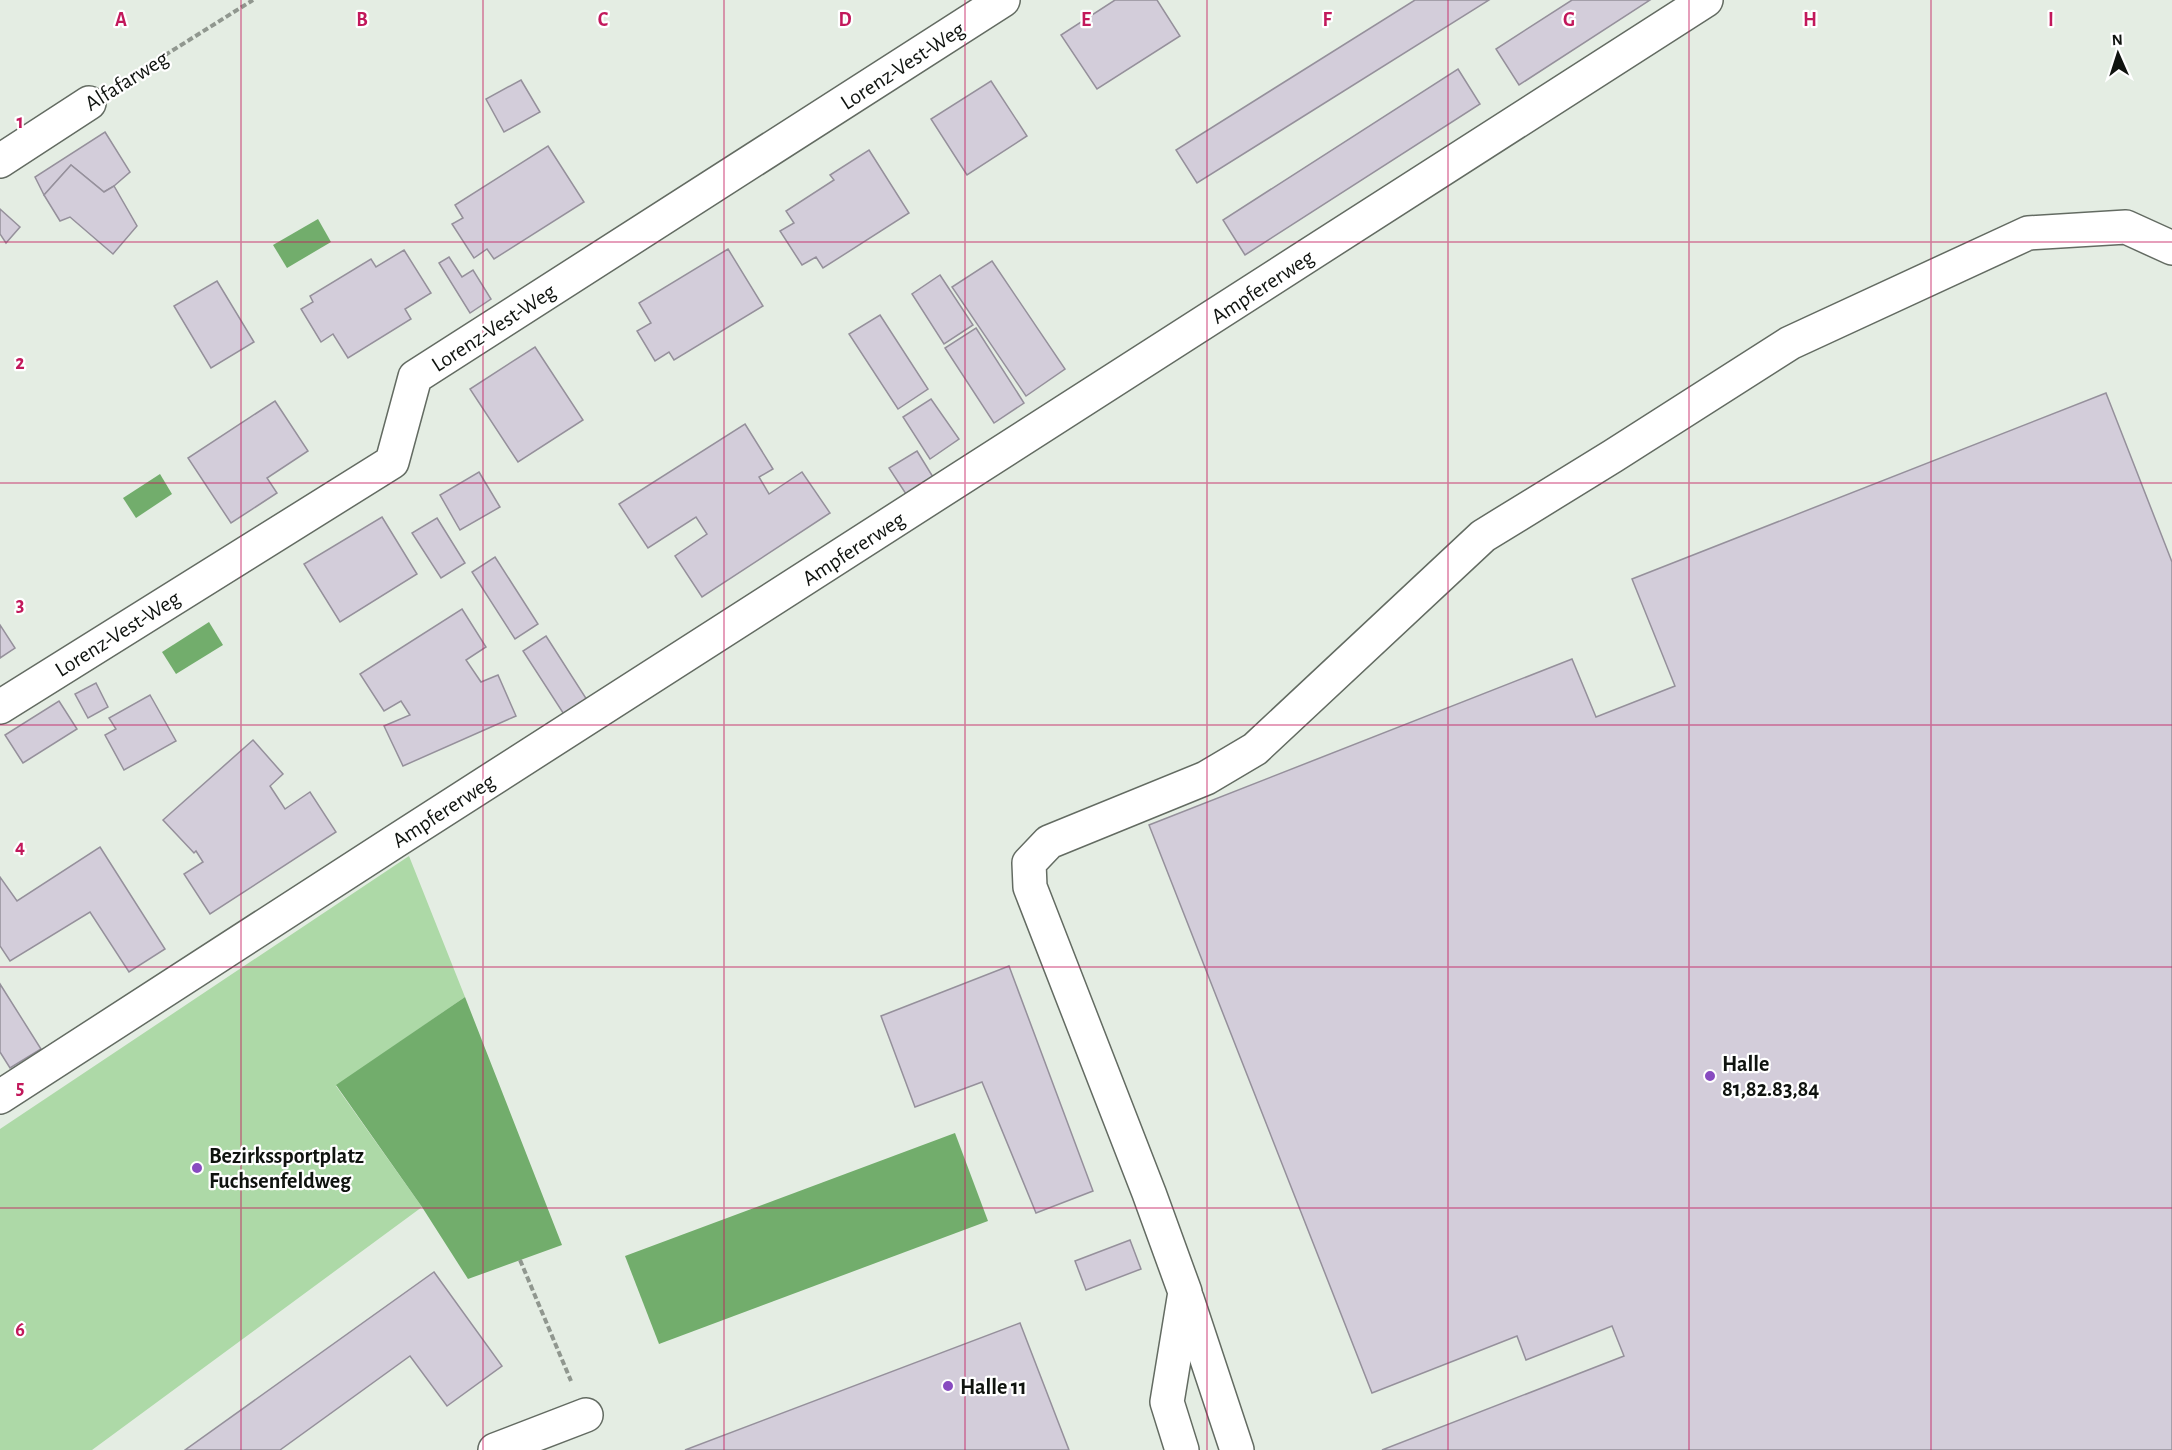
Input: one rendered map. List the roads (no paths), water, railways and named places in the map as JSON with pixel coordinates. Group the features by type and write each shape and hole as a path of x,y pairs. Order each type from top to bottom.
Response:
{"street":[{"name":"Lorenz-Vest-Weg","path":"0,707 392,462 415,377 1004,0"},
{"name":"Ampfererweg","path":"0,1097 404,835 1706,0"},
{"name":"Alfafarweg","path":"0,161 89,103"},
{"path":"1237,1450 1185,1292 1149,1193 1030,887 1029,863 1049,842 1206,778 1255,749 1483,536 1790,343 2028,232 2126,227 2172,248"},
{"path":"1182,1450 1167,1401 1185,1292"},
{"path":"495,1450 586,1415"}],"place":[{"name":"Halle 81,82.83,84","path":"1710,1076"},
{"name":"Bezirkssportplatz Fuchsenfeldweg","path":"197,1168"},
{"name":"Halle 11","path":"948,1386"}]}
